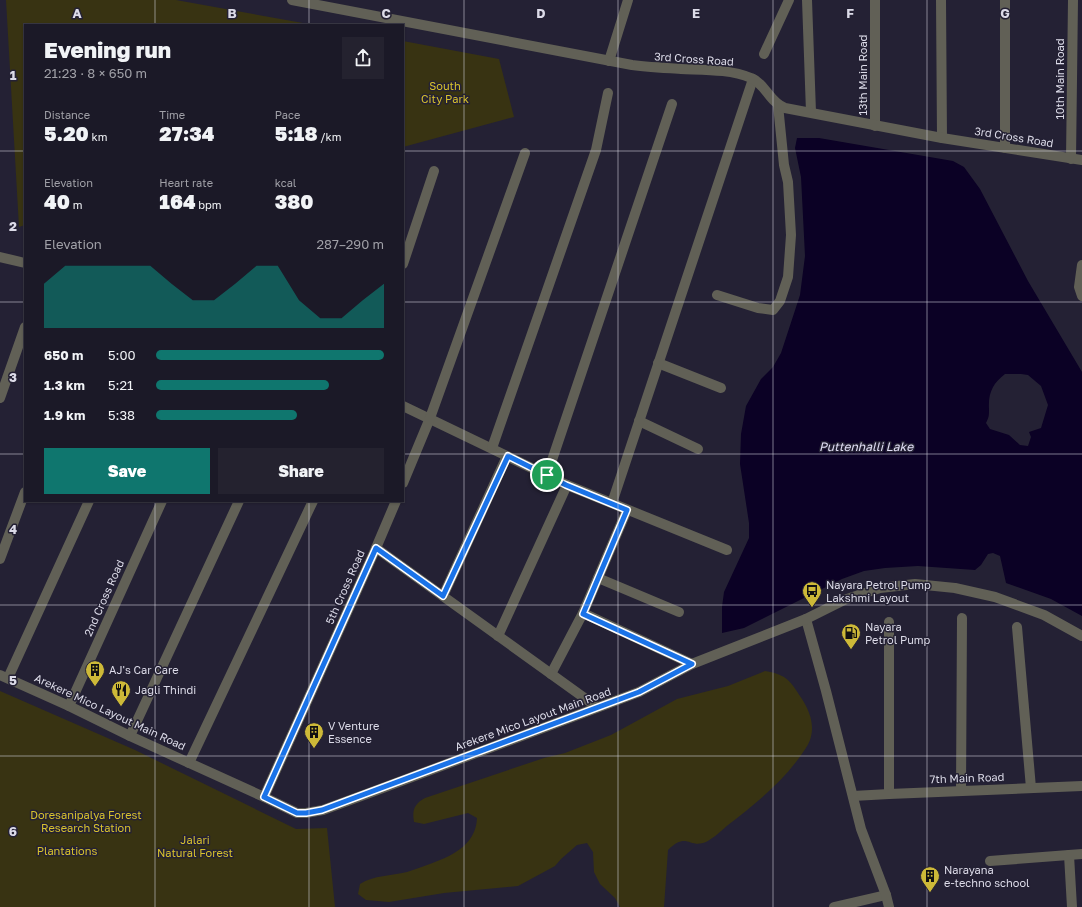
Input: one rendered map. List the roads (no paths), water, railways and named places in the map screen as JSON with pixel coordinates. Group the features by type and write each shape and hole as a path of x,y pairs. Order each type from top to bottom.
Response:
{"street":[{"name":"3rd Cross Road","path":"292,0 609,61 652,68 705,70 733,73 753,79 759,83 772,100 785,108 942,138 1082,160"},
{"path":"609,61 628,0"},
{"path":"764,54 789,0"},
{"path":"807,0 811,112"},
{"name":"13th Main Road","path":"875,0 875,126"},
{"path":"941,0 942,138"},
{"path":"1005,148 1006,0"},
{"name":"10th Main Road","path":"1072,159 1073,0"},
{"path":"612,503 753,79"},
{"path":"492,448 596,150 608,93"},
{"path":"547,475 672,104"},
{"path":"717,295 758,308 773,310 780,301 788,277 791,235 788,182 784,165 778,105"},
{"path":"404,481 430,418 525,153"},
{"path":"404,261 434,171"},
{"path":"0,257 24,263"},
{"path":"1082,265 1078,287 1082,296"},
{"path":"0,398 24,329"},
{"path":"658,363 720,388"},
{"path":"404,406 566,485 727,550"},
{"path":"639,421 698,449"},
{"path":"443,596 508,456"},
{"path":"498,636 566,485"},
{"path":"0,560 24,495"},
{"path":"4,676 89,502"},
{"name":"2nd Cross Road","path":"69,706 162,502"},
{"path":"130,736 239,502"},
{"path":"189,763 313,502"},
{"path":"376,548 396,502"},
{"path":"551,674 583,614 627,510"},
{"name":"5th Cross Road","path":"264,797 376,548 597,707"},
{"path":"598,578 680,612"},
{"name":"Arekere Mico Layout Main Road","path":"4,676 297,813 306,813 322,810 639,692 692,664 806,618 844,600 880,588 916,584 955,588 995,597 1044,615 1082,636"},
{"path":"583,614 692,664"},
{"path":"806,618 861,829 886,895 889,907"},
{"path":"961,791 962,618"},
{"path":"889,622 889,794"},
{"path":"1017,627 1031,788"},
{"name":"7th Main Road","path":"853,796 1082,786"},
{"path":"990,860 1082,854"},
{"path":"1069,855 1072,907"},
{"path":"834,907 886,895"}],"water":[{"name":"Puttenhalli Lake","path":"797,138 819,138 953,161 964,167 980,189 1028,281 1082,372 1082,616 1051,599 1006,583 1000,556 993,553 988,554 981,565 975,570 918,566 864,571 842,579 744,628 722,633 722,607 724,592 749,538 749,523 740,464 741,434 746,406 761,379 773,367 781,353 800,295 805,256 801,177 795,148","holes":["1005,374 1028,375 1041,386 1048,405 1041,428 1029,432 1031,437 1028,446 1020,445 1009,435 990,429 986,423 989,415 990,393 994,385"]}],"place":[{"name":"Nayara Petrol Pump Lakshmi Layout","path":"812,608"},
{"name":"Nayara Petrol Pump","path":"851,650"},
{"name":"AJ's Car Care","path":"95,687"},
{"name":"Jagli Thindi","path":"121,707"},
{"name":"V Venture Essence","path":"314,749"},
{"name":"Narayana e-techno school","path":"930,893"}],"park label":[{"name":"South City Park","path":"445,92"},
{"name":"Doresanipalya Forest Research Station","path":"86,821"},
{"name":"Jalari Natural Forest","path":"195,846"},
{"name":"Plantations","path":"67,851"}]}
